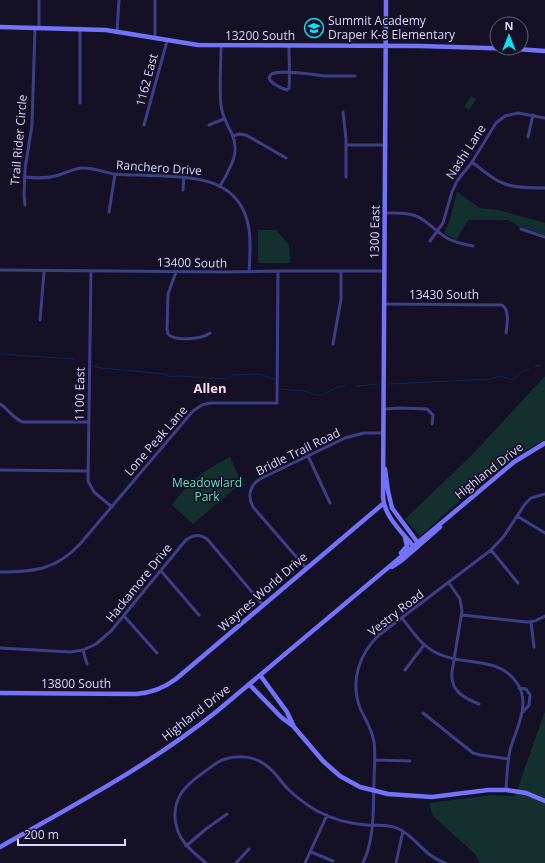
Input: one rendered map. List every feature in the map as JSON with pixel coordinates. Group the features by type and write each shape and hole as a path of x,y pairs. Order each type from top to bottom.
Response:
{"main road":[{"name":"1300 East","path":"386,0 386,213 384,271 383,433 384,503 389,514 399,528 417,544"},
{"name":"13200 South","path":"0,27 80,28 117,31 198,46 386,46 500,48 545,51"},
{"name":"Highland Drive","path":"0,847 166,749 203,723 385,570 417,544 435,532 447,517 514,462 531,450 545,443"},
{"name":"1300 East","path":"383,464 386,471 391,504 417,544"},
{"path":"384,503 388,502 391,504"},
{"name":"Waynes World Drive","path":"151,692 166,686 176,679 384,503"},
{"path":"385,570 406,546 406,542 399,528"},
{"path":"260,675 287,712 294,727 323,762 334,772 353,784 374,792 432,797 488,790 506,790 530,795 545,801"},
{"path":"249,684 281,718 294,727"},
{"name":"13800 South","path":"0,693 136,694 151,692"}],"street":[{"name":"Trail Rider Circle","path":"25,205 24,177 32,125 39,0"},
{"path":"117,31 119,0"},
{"path":"155,0 155,38"},
{"path":"80,28 80,103"},
{"name":"1162 East","path":"144,125 167,41"},
{"path":"220,186 230,168 234,157 235,146 233,136 224,119 221,99 221,46"},
{"path":"289,46 289,73 288,90 282,88 271,82 269,78 270,75 273,73 289,73 328,76 355,76"},
{"path":"343,112 346,144 346,177"},
{"name":"Nashi Lane","path":"430,241 438,232 445,220 454,187 498,121 513,114 522,113 545,118"},
{"path":"528,137 533,116"},
{"path":"209,125 224,119"},
{"path":"233,136 244,134 286,158"},
{"path":"346,144 386,145"},
{"path":"472,162 495,180 506,185 519,188 545,188"},
{"name":"Ranchero Drive","path":"24,177 54,177 74,169 86,168 98,169 115,174 201,179 220,186 236,200 246,218 249,231 250,272"},
{"path":"109,212 115,174"},
{"path":"183,190 184,177"},
{"path":"386,213 406,213 416,216 453,241 473,246"},
{"path":"520,229 545,237"},
{"name":"13400 South","path":"0,270 44,272 384,271"},
{"name":"1100 East","path":"91,271 88,481 91,489 112,507"},
{"name":"Lone Peak Lane","path":"0,572 34,571 48,567 58,562 76,548 193,411 199,407 214,403 277,403 278,271"},
{"path":"333,344 341,298 341,271"},
{"path":"40,320 44,272"},
{"path":"176,272 168,294 168,334 174,338 200,338 210,333"},
{"name":"13430 South","path":"384,304 504,305 507,311 506,333"},
{"path":"0,404 23,422 89,422"},
{"path":"384,409 427,409 432,415 432,424"},
{"name":"Bridle Trail Road","path":"306,568 253,507 250,501 251,488 257,481 350,436 364,433 383,433"},
{"path":"308,456 330,503"},
{"path":"0,470 88,471"},
{"name":"Vestry Road","path":"363,863 369,847 372,826 375,760 373,736 360,708 356,687 358,671 364,654 370,644 379,635 491,550 504,536 527,501 536,496 545,494"},
{"path":"517,516 545,533"},
{"name":"Hackamore Drive","path":"0,648 67,652 83,650 103,640 189,537 196,535 208,540 263,605"},
{"path":"491,550 518,583"},
{"path":"161,571 199,615"},
{"path":"448,583 460,599 462,607 462,616 452,676 455,688 464,698 479,704"},
{"path":"124,616 157,654"},
{"path":"462,616 531,622 545,616"},
{"path":"402,618 414,635 424,645 439,654 454,659 497,667 511,676 519,688 523,700 522,712 508,759 506,790"},
{"path":"531,622 534,647"},
{"path":"405,670 424,645"},
{"path":"83,650 87,664"},
{"path":"519,688 526,689 530,695 529,704 522,712"},
{"path":"423,713 470,751 480,755 508,759"},
{"path":"206,863 186,846 177,831 175,818 177,801 182,791 193,780 223,760 239,756 249,757 268,767 287,788 302,801 327,815 350,823 392,827 403,831 427,854 443,863"},
{"path":"375,760 410,761"},
{"path":"186,846 227,814"},
{"path":"305,863 327,815"},
{"path":"396,863 403,831"},
{"path":"236,863 249,849"},
{"path":"311,852 333,861"}],"green space":[{"path":"471,96 476,99 469,110 464,107"},
{"path":"457,192 480,208 498,210 545,223 545,235 520,227 509,220 468,220 456,240 444,233 449,222"},
{"path":"258,230 276,230 289,245 290,263 260,263 258,260"},
{"path":"545,376 545,440 519,454 496,471 420,536 405,519 473,454"},
{"name":"Meadowlard Park","path":"230,457 242,483 245,485 240,484 193,524 172,505 185,489 198,477"},
{"path":"545,711 545,863 480,863 475,854 433,816 429,803 492,795 515,796"}],"waterway":[{"path":"461,196 467,199 476,209 490,216 500,216 521,225 545,231"},
{"path":"0,354 74,359"},
{"path":"535,366 541,365"},
{"path":"94,366 165,374 170,377 179,376 226,379 233,375 259,374 274,379"},
{"path":"390,384 491,379 499,376 513,380 521,372 529,369"},
{"path":"357,386 377,384"},
{"path":"281,389 305,391 315,395 322,395 337,387 345,386"}],"place":[{"name":"Summit Academy Draper K-8 Elementary","path":"314,28"}],"district":[{"name":"Allen","path":"210,388"}]}
